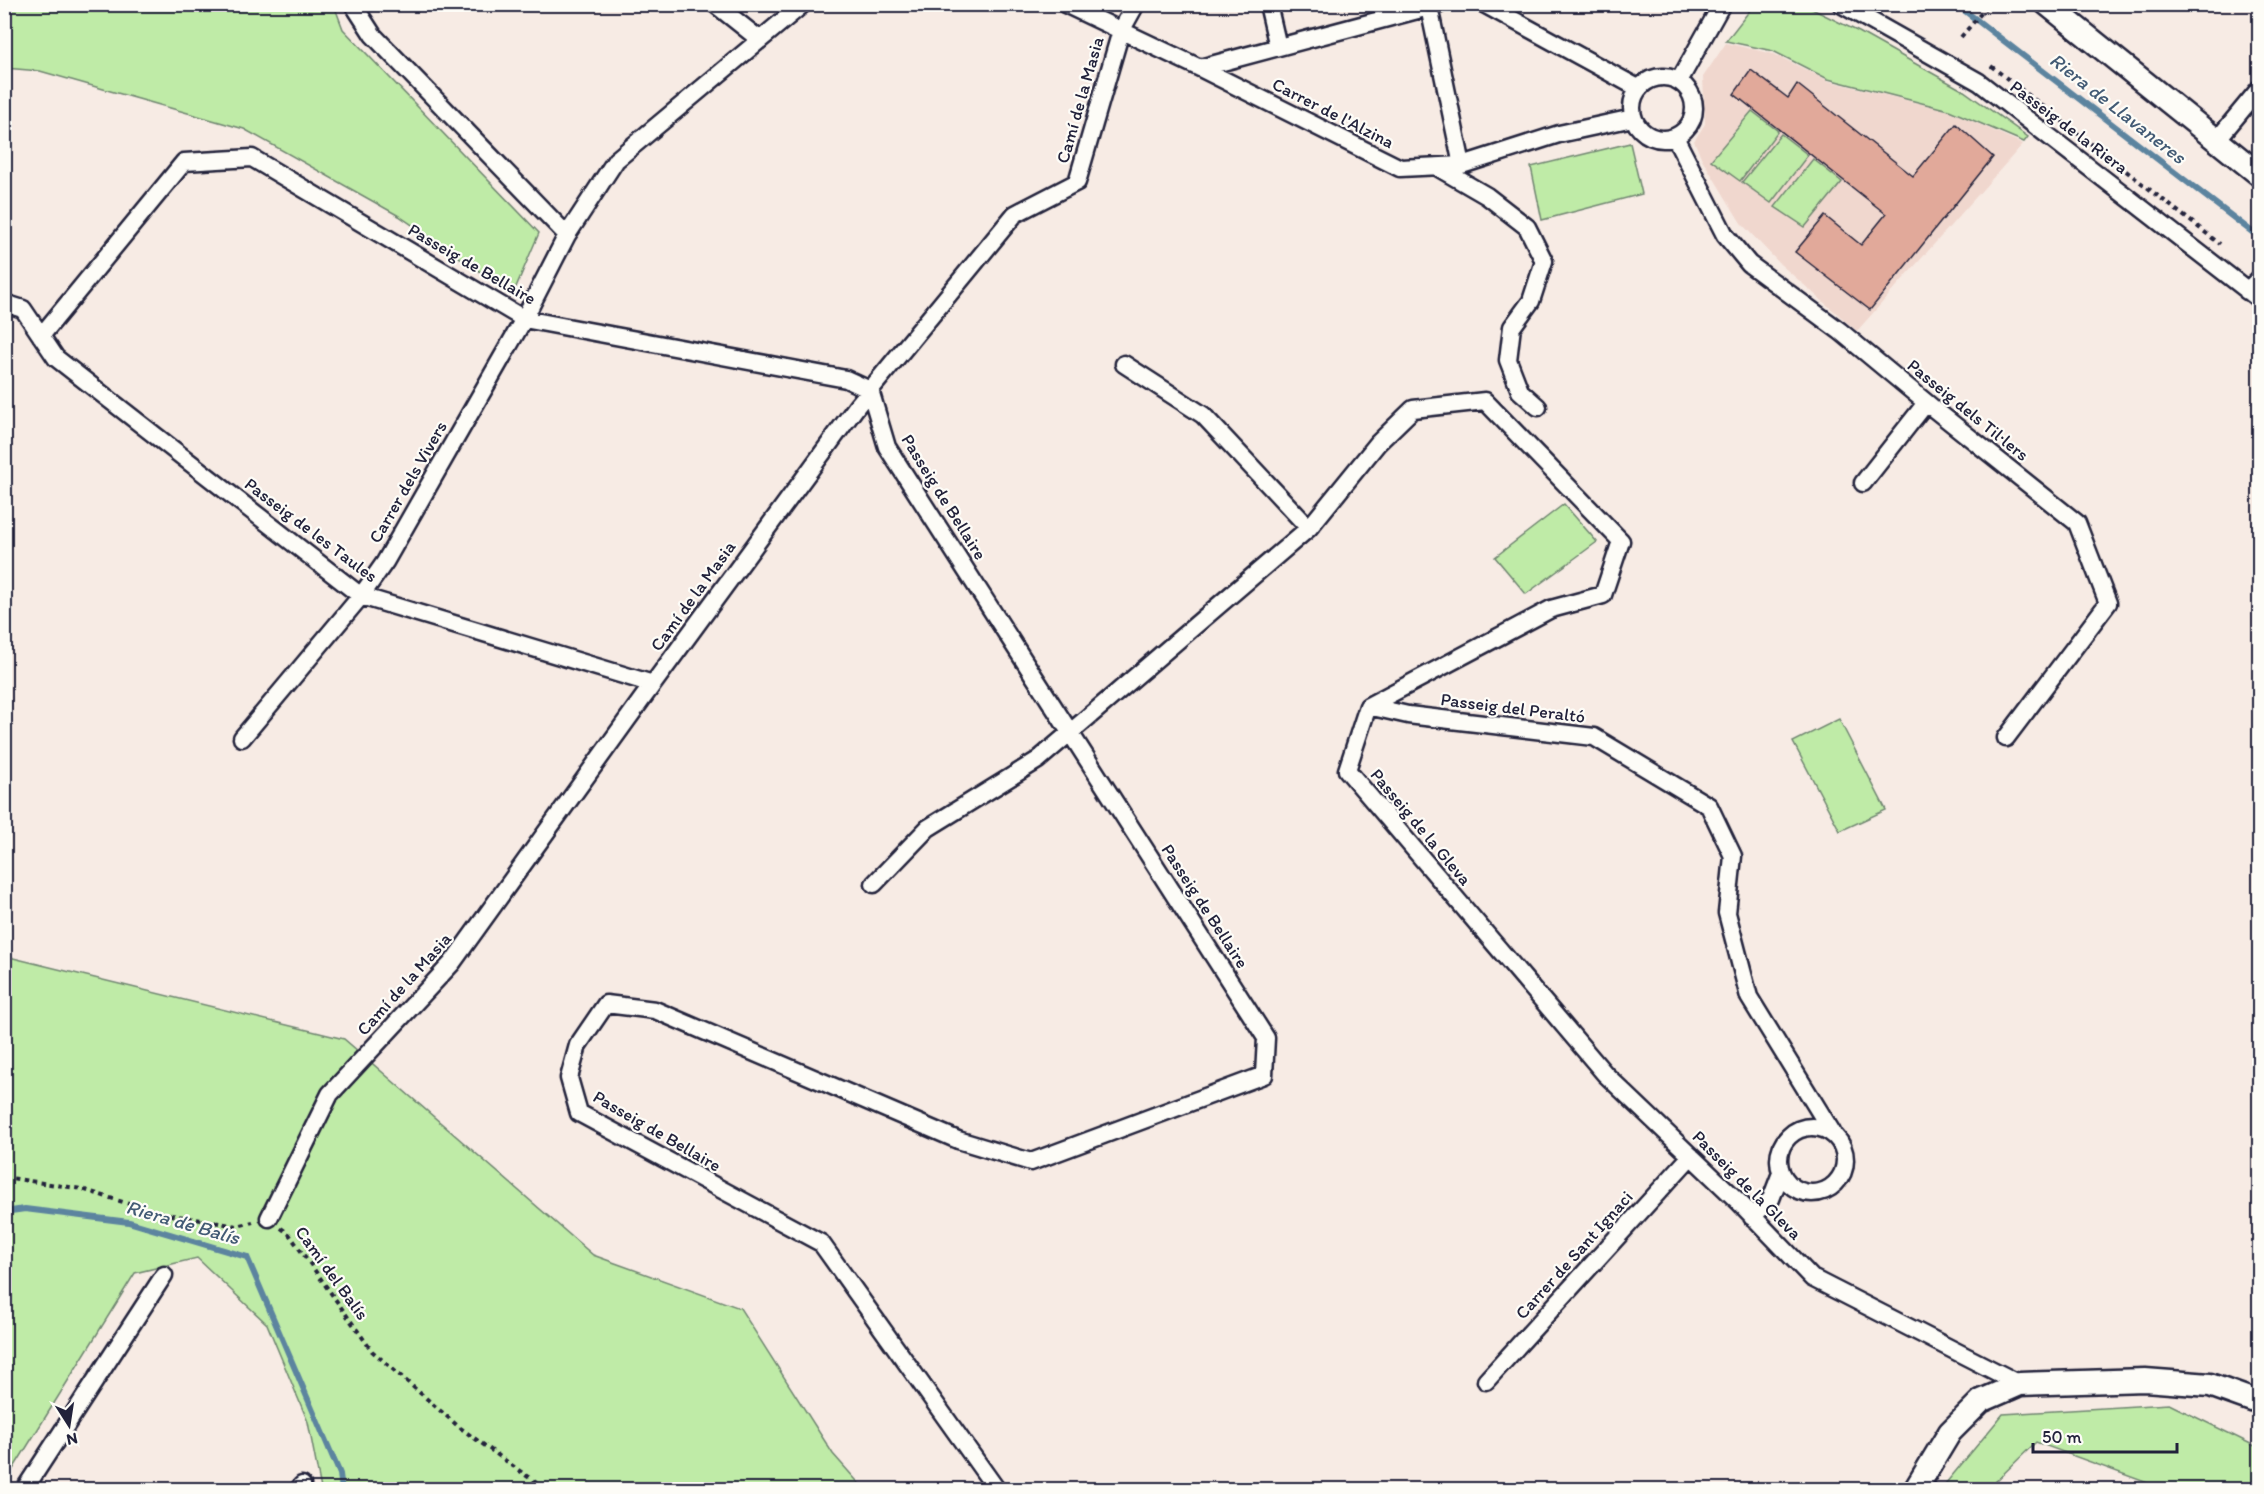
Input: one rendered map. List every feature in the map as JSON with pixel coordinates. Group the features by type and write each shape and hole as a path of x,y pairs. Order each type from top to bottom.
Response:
{"street":[{"path":"353,4 373,35 567,235"},
{"path":"715,4 759,39"},
{"name":"Carrer dels Vivers","path":"242,738 361,596 385,562 524,319 567,235 616,160 803,4"},
{"name":"Carrer de l'Alzina","path":"1065,4 1200,68 1400,168 1462,165 1559,134 1633,117"},
{"name":"Camí de la Masia","path":"269,1218 330,1094 452,963 653,684 870,390 1015,214 1077,182 1121,31 1136,4"},
{"path":"1268,4 1278,47"},
{"path":"1484,4 1638,88"},
{"path":"1679,81 1722,4"},
{"name":"Passeig de la Riera","path":"1841,4 1979,82 2253,296"},
{"path":"2046,4 2259,175"},
{"path":"1200,68 1435,6 1462,165"},
{"path":"1659,77 1670,77 1679,81 1690,93 1695,109 1693,119 1687,128 1675,136 1660,139 1648,136 1639,128 1633,117 1633,98 1638,88 1649,80 1659,77"},
{"path":"2216,141 2259,88"},
{"name":"Passeig dels Til·lers","path":"1675,136 1725,235 1749,264 1840,331 1926,403 2077,523 2108,603 2007,738"},
{"name":"Passeig de Bellaire","path":"41,336 184,162 252,158 524,319 846,379 870,390 887,447 1266,1038 1264,1075 1031,1162 958,1140 655,1010 606,1004 578,1045 569,1078 579,1113 821,1243 997,1490"},
{"path":"1437,167 1487,196 1527,227 1544,261 1531,301 1512,327 1508,360 1520,391 1538,407"},
{"path":"2253,296 2259,278"},
{"name":"Passeig de les Taules","path":"4,303 22,309 57,358 361,596 653,684"},
{"path":"1124,364 1203,415 1309,528"},
{"path":"874,884 928,828 1038,760 1309,528 1378,442 1413,409 1485,401 1621,541 1603,595 1551,609 1368,705"},
{"path":"1863,483 1926,403"},
{"name":"Passeig del Peraltó","path":"1368,705 1408,715 1594,736 1709,806 1733,856 1727,913 1749,997 1832,1132"},
{"name":"Passeig de la Gleva","path":"1368,705 1347,770 1605,1074 1691,1156 1812,1278 2020,1384"},
{"path":"1809,1127 1832,1132 1840,1141 1846,1154 1846,1166 1842,1177 1834,1186 1821,1193 1809,1194 1787,1183 1781,1173 1779,1161 1781,1148 1787,1138 1809,1127"},
{"name":"Carrer de Sant Ignaci","path":"1486,1380 1691,1156"},
{"path":"1752,1217 1771,1199 1781,1173"},
{"path":"24,1490 164,1275"},
{"path":"1914,1490 1950,1432 1981,1401 2020,1384 2145,1380 2210,1386 2259,1403"}],"path":[{"path":"1961,37 1989,4"},
{"path":"1991,66 2225,248"},
{"path":"4,1177 82,1189 154,1212 237,1226 269,1218"},
{"name":"Camí del Balís","path":"269,1218 289,1234 372,1351 459,1427 542,1487 554,1490"}],"shaded area":[{"path":"1726,43 1774,54 1829,81 1950,111 2023,144 1857,331 1780,264 1741,223 1702,159 1694,141 1705,124 1703,77"}],"green space":[{"path":"4,5 334,5 343,29 539,233 513,294 399,216 244,129 40,71 5,68"},
{"path":"1754,5 1804,5 1859,32 1964,91 2028,137 2024,142 1949,110 1828,79 1773,51 1726,41"},
{"path":"1752,111 1778,131 1740,181 1711,160"},
{"path":"1781,134 1808,155 1771,203 1742,182"},
{"path":"1630,143 1642,194 1542,220 1531,167"},
{"path":"1813,159 1842,182 1805,227 1775,207"},
{"path":"1564,504 1597,542 1526,594 1495,557"},
{"path":"1839,719 1886,810 1840,831 1793,742"},
{"path":"5,956 344,1039 593,1255 740,1308 833,1454 864,1489 321,1489 308,1422 267,1324 197,1258 135,1273 5,1482"},
{"path":"2169,1404 2259,1448 2259,1489 2164,1489 2036,1442 1988,1489 1941,1489 2003,1414"}],"building":[{"path":"1751,70 1788,98 1797,84 1913,176 1956,124 1993,157 1870,310 1795,252 1825,216 1861,245 1886,214 1734,94"}],"waterway":[{"name":"Riera de Llavaneres","path":"1956,4 2260,238"},
{"name":"Riera de Balís","path":"4,1212 25,1209 129,1222 247,1257 340,1474 342,1490"}]}
